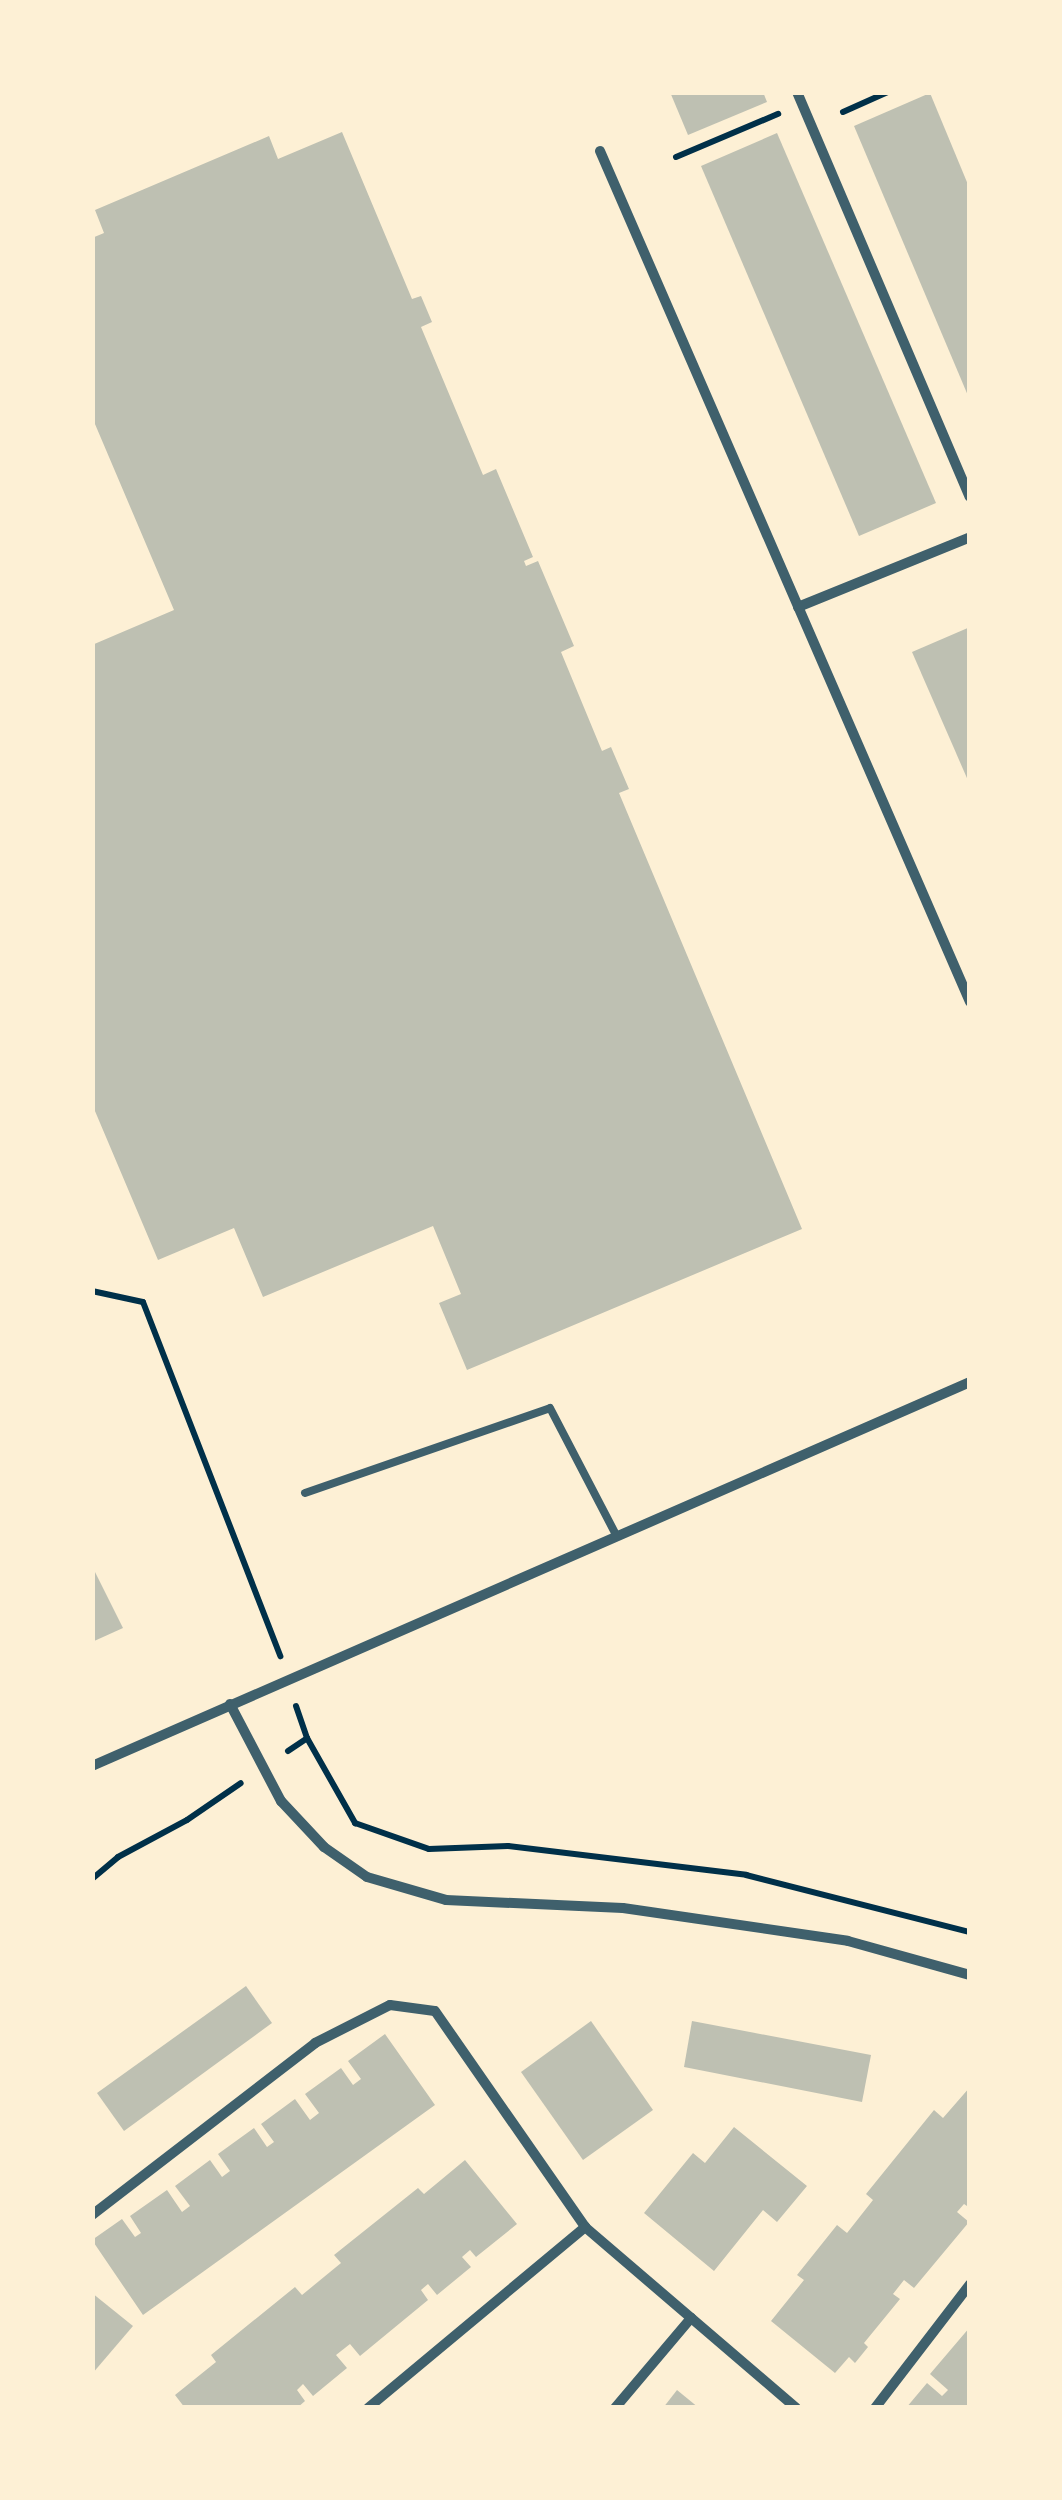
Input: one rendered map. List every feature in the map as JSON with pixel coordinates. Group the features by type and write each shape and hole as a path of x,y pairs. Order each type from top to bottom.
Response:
{"street":[{"path":"797,92 970,497"},
{"path":"600,150 970,1002"},
{"path":"798,607 970,537"},
{"path":"92,1766 970,1382"},
{"path":"230,1704 280,1801 324,1847 367,1877 446,1900 623,1908 848,1941 970,1975"},
{"path":"92,2215 315,2043 390,2005 435,2012 585,2227 796,2408"},
{"path":"368,2408 585,2227"},
{"path":"876,2408 970,2284"},
{"path":"615,2408 692,2318"}],"lane":[{"path":"305,1493 550,1408 616,1535"}],"path":[{"path":"843,112 888,92"},
{"path":"676,156 784,112"},
{"path":"92,1291 142,1302 264,1608 307,1738 355,1822 429,1850 508,1846 746,1875 970,1932"},
{"path":"92,1879 118,1857 186,1820 307,1738"}],"building":[{"path":"670,92 763,92 767,102 688,135"},
{"path":"930,93 969,187 969,398 854,126"},
{"path":"342,132 412,299 421,296 432,322 421,327 483,475 496,469 533,557 524,561 526,566 538,561 574,646 561,652 602,751 611,747 629,789 619,793 802,1229 467,1370 439,1303 461,1294 433,1226 263,1297 234,1228 158,1260 92,1104 92,645 174,610 92,417 92,238 104,233 95,210 269,136 278,159"},
{"path":"777,133 936,503 859,536 701,166"},
{"path":"970,627 970,785 912,652"},
{"path":"92,1566 123,1628 92,1642"},
{"path":"246,1986 272,2023 124,2131 97,2093"},
{"path":"591,2021 653,2110 583,2160 521,2072"},
{"path":"692,2021 871,2055 862,2102 684,2067"},
{"path":"385,2034 435,2105 143,2315 92,2240 122,2219 135,2237 141,2233 130,2216 167,2190 182,2212 190,2206 175,2186 210,2160 222,2177 230,2171 218,2154 254,2128 267,2147 274,2142 261,2124 295,2099 310,2120 319,2113 305,2094 341,2068 353,2085 361,2079 348,2061"},
{"path":"970,2087 970,2208 964,2204 957,2212 969,2222 914,2288 904,2280 893,2294 900,2299 864,2343 868,2347 855,2363 849,2357 835,2373 771,2321 804,2280 797,2275 837,2225 847,2233 873,2200 866,2194 934,2110 943,2118"},
{"path":"734,2127 807,2186 777,2222 763,2210 714,2271 644,2213 693,2153 705,2163"},
{"path":"465,2160 517,2224 476,2257 470,2250 462,2257 471,2267 437,2295 428,2284 421,2290 428,2300 360,2356 350,2344 336,2355 347,2368 313,2396 303,2384 297,2390 305,2401 297,2408 185,2408 175,2395 216,2362 211,2355 295,2287 302,2295 341,2263 334,2255 418,2188 424,2194"},
{"path":"92,2293 133,2326 92,2374"},
{"path":"970,2327 970,2408 906,2408 927,2383 942,2396 948,2390 930,2374"},
{"path":"677,2390 699,2408 663,2408"}]}
